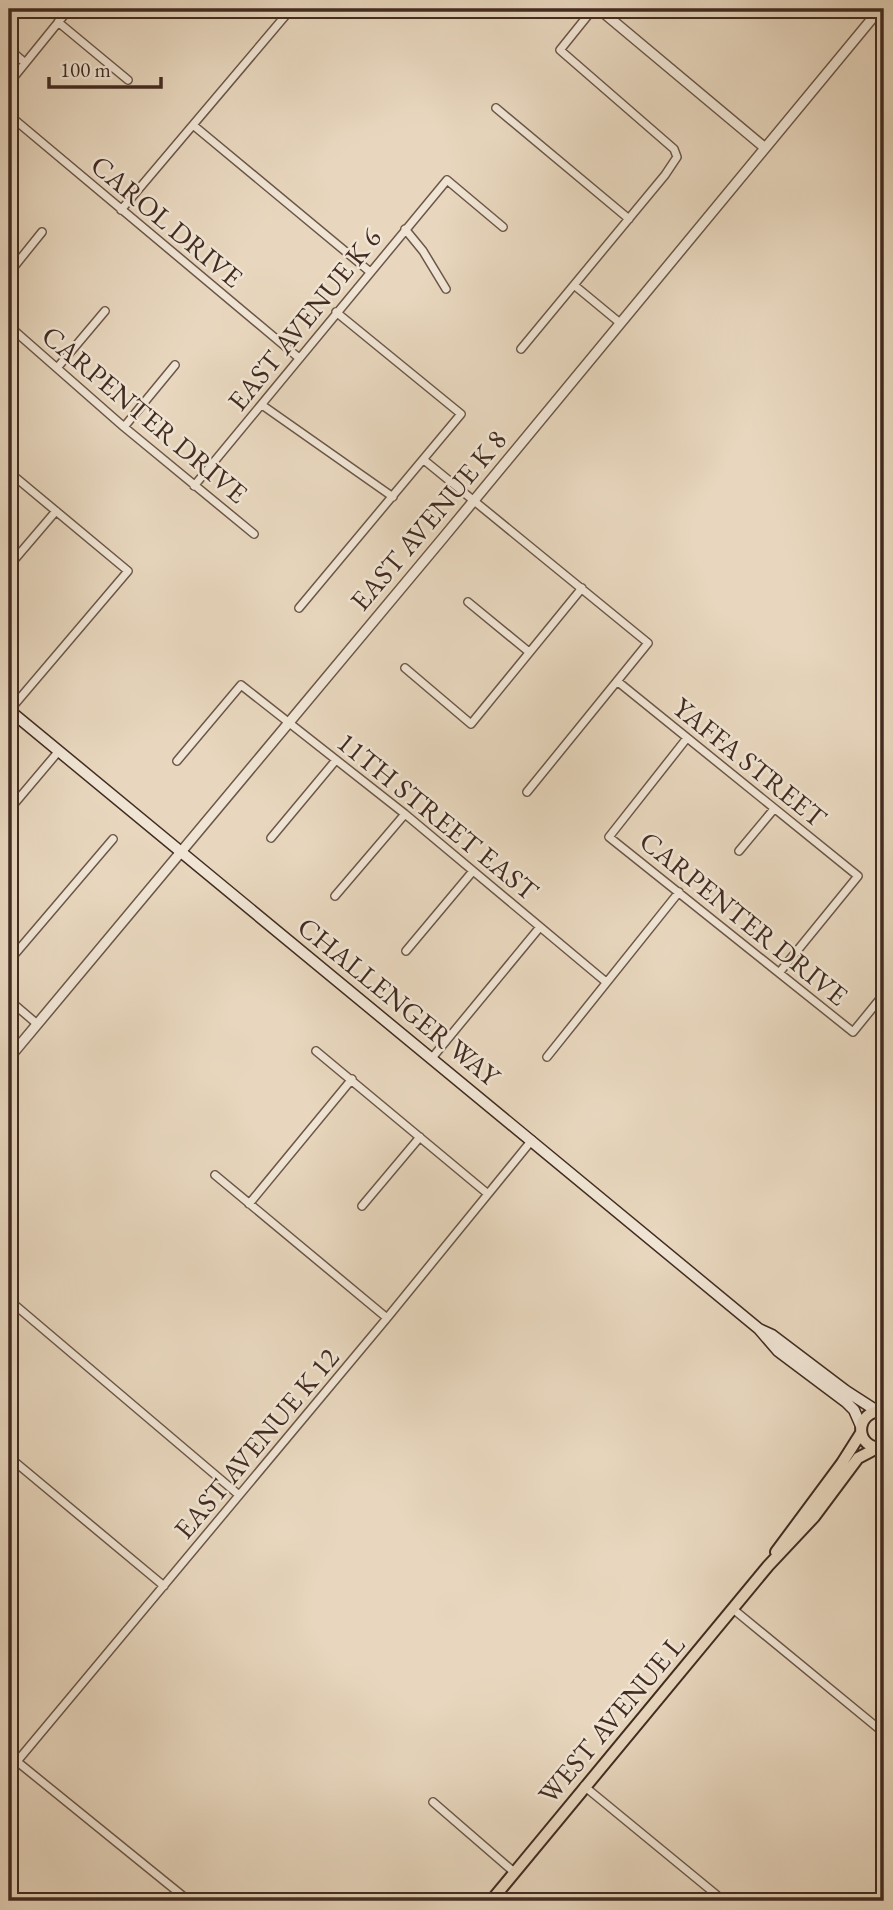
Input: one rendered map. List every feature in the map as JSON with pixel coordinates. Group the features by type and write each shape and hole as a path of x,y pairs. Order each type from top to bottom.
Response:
{"main road":[{"name":"CHALLENGER WAY","path":"9,710 759,1329 778,1351 852,1408 861,1430"},
{"name":"CHALLENGER WAY","path":"759,1329 772,1335 846,1391 882,1410"},
{"name":"WEST AVENUE L","path":"768,1566 782,1542 835,1473 861,1430 866,1416 882,1410"},
{"path":"861,1430 867,1443 882,1448"},
{"name":"WEST AVENUE L","path":"491,1901 768,1566 814,1517 858,1458 882,1448"}],"street":[{"path":"9,83 69,9"},
{"path":"121,210 291,9"},
{"path":"521,349 677,157 674,149 560,50 593,9"},
{"path":"599,9 764,147"},
{"name":"EAST AVENUE K 8","path":"9,1058 880,9"},
{"path":"58,22 128,80"},
{"path":"9,49 24,62"},
{"path":"496,108 629,219"},
{"name":"CAROL DRIVE","path":"9,115 299,358"},
{"path":"193,125 369,271"},
{"name":"EAST AVENUE K 6","path":"194,486 369,271 447,180 503,228"},
{"path":"405,229 423,251 446,289"},
{"path":"9,273 42,232"},
{"path":"574,285 620,323"},
{"path":"57,368 105,311"},
{"path":"299,608 461,414 336,312"},
{"name":"CARPENTER DRIVE","path":"9,326 124,427 254,534"},
{"path":"124,427 175,365"},
{"path":"262,405 393,497"},
{"path":"424,460 648,643 527,792"},
{"path":"9,472 128,571 9,710"},
{"path":"9,566 56,511"},
{"path":"405,668 471,723 582,588"},
{"path":"468,602 529,652"},
{"name":"YAFFA STREET","path":"617,681 858,876 779,973"},
{"name":"11TH STREET EAST","path":"177,761 241,685 405,814 606,982"},
{"name":"CARPENTER DRIVE","path":"687,738 609,836 853,1032 884,994"},
{"path":"9,810 58,752"},
{"path":"271,838 336,760"},
{"path":"739,851 775,809"},
{"path":"335,896 405,814"},
{"path":"9,961 113,839"},
{"path":"406,951 474,871"},
{"path":"547,1057 679,892"},
{"path":"432,1058 540,927"},
{"path":"9,1000 36,1023"},
{"path":"316,1051 488,1194"},
{"path":"249,1204 352,1079"},
{"path":"362,1206 420,1137"},
{"name":"EAST AVENUE K 12","path":"9,1770 387,1318 532,1140"},
{"path":"215,1175 387,1318"},
{"path":"9,1300 239,1494"},
{"path":"9,1457 163,1586"},
{"path":"733,1609 884,1732"},
{"path":"9,1755 189,1901"},
{"path":"584,1786 724,1901"},
{"path":"433,1802 514,1872"}]}
